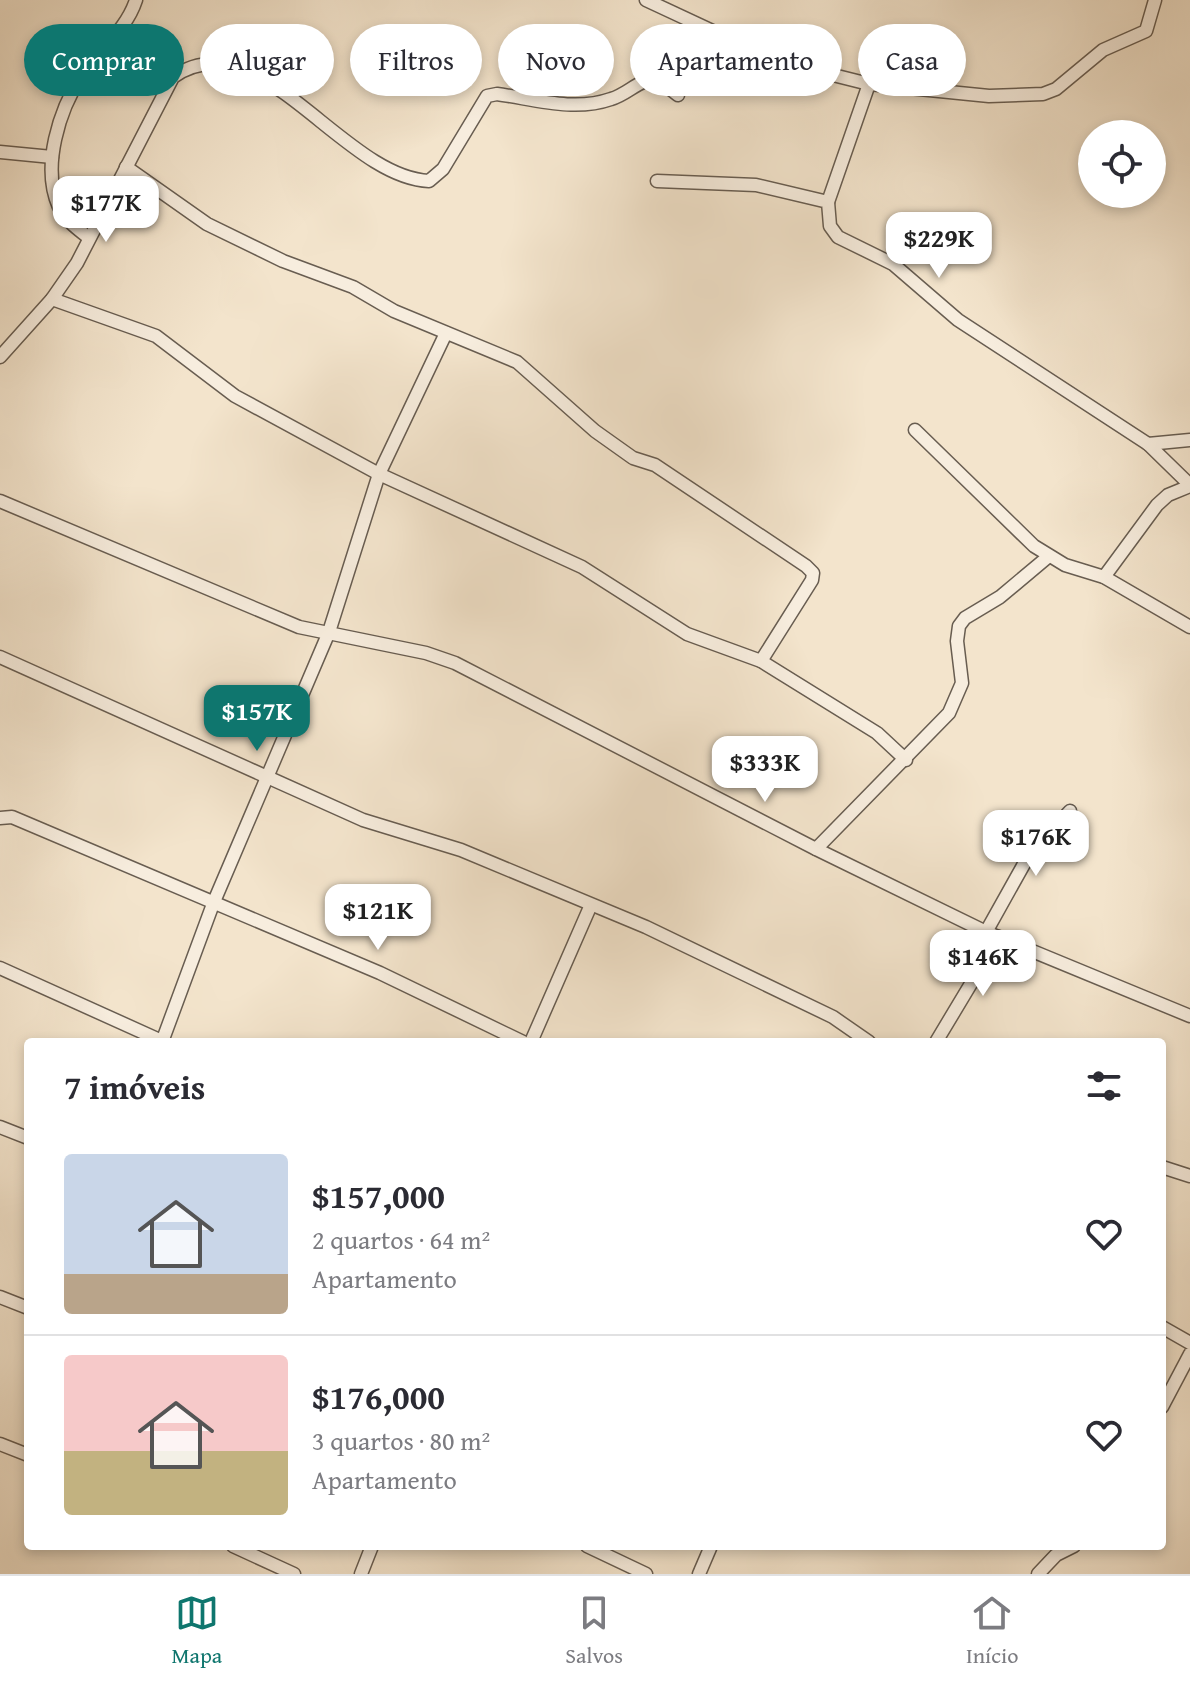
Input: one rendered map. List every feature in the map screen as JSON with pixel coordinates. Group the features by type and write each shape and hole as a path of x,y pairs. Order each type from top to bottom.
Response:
{"street":[{"path":"89,238 71,224 59,208 52,157 60,123 74,89 128,21 136,0"},
{"path":"646,0 764,55 858,81"},
{"path":"966,94 1043,94 1056,89 1103,50 1146,31 1155,0"},
{"path":"0,357 52,299 77,263 173,77 192,64 219,63 260,76 385,171 429,181 443,169 487,96 497,94 569,105 590,104 614,99 630,88"},
{"path":"865,96 828,202 830,226 838,237 893,264 958,320 1148,444 1190,485 1168,495 1157,505 1104,577"},
{"path":"0,152 52,157"},
{"path":"126,167 207,224 283,261 353,287 394,311 517,362 595,431 633,458 655,465 806,566 813,573 812,580 761,661"},
{"path":"657,181 756,185 828,202"},
{"path":"52,299 156,336 235,396 379,474 582,567 687,634 761,661 877,733 906,760"},
{"path":"164,1038 213,904 329,632 379,474 446,333"},
{"path":"915,430 1034,546 1049,556 1104,577 1190,627"},
{"path":"1148,444 1190,440"},
{"path":"0,501 299,627 426,653 477,673 816,849 986,932 1190,1016"},
{"path":"816,849 931,735 959,696 962,683 957,641 959,626 965,618 1000,597 1049,556"},
{"path":"0,657 165,733 267,774 363,820 461,850 590,907 646,927 833,1017 863,1038"},
{"path":"986,932 1029,855 1070,811"},
{"path":"0,818 12,817 380,973 515,1038"},
{"path":"533,1038 590,907"},
{"path":"938,1038 999,937"},
{"path":"0,968 154,1038"},
{"path":"0,1127 24,1136"},
{"path":"1166,1168 1190,1176"},
{"path":"0,1297 24,1306"},
{"path":"1166,1329 1190,1343"},
{"path":"1166,1399 1190,1354"},
{"path":"0,1444 24,1453"},
{"path":"242,1550 294,1574"},
{"path":"361,1574 370,1550"},
{"path":"595,1550 646,1574"},
{"path":"699,1574 709,1550"},
{"path":"1038,1574 1056,1555 1066,1550"}]}
